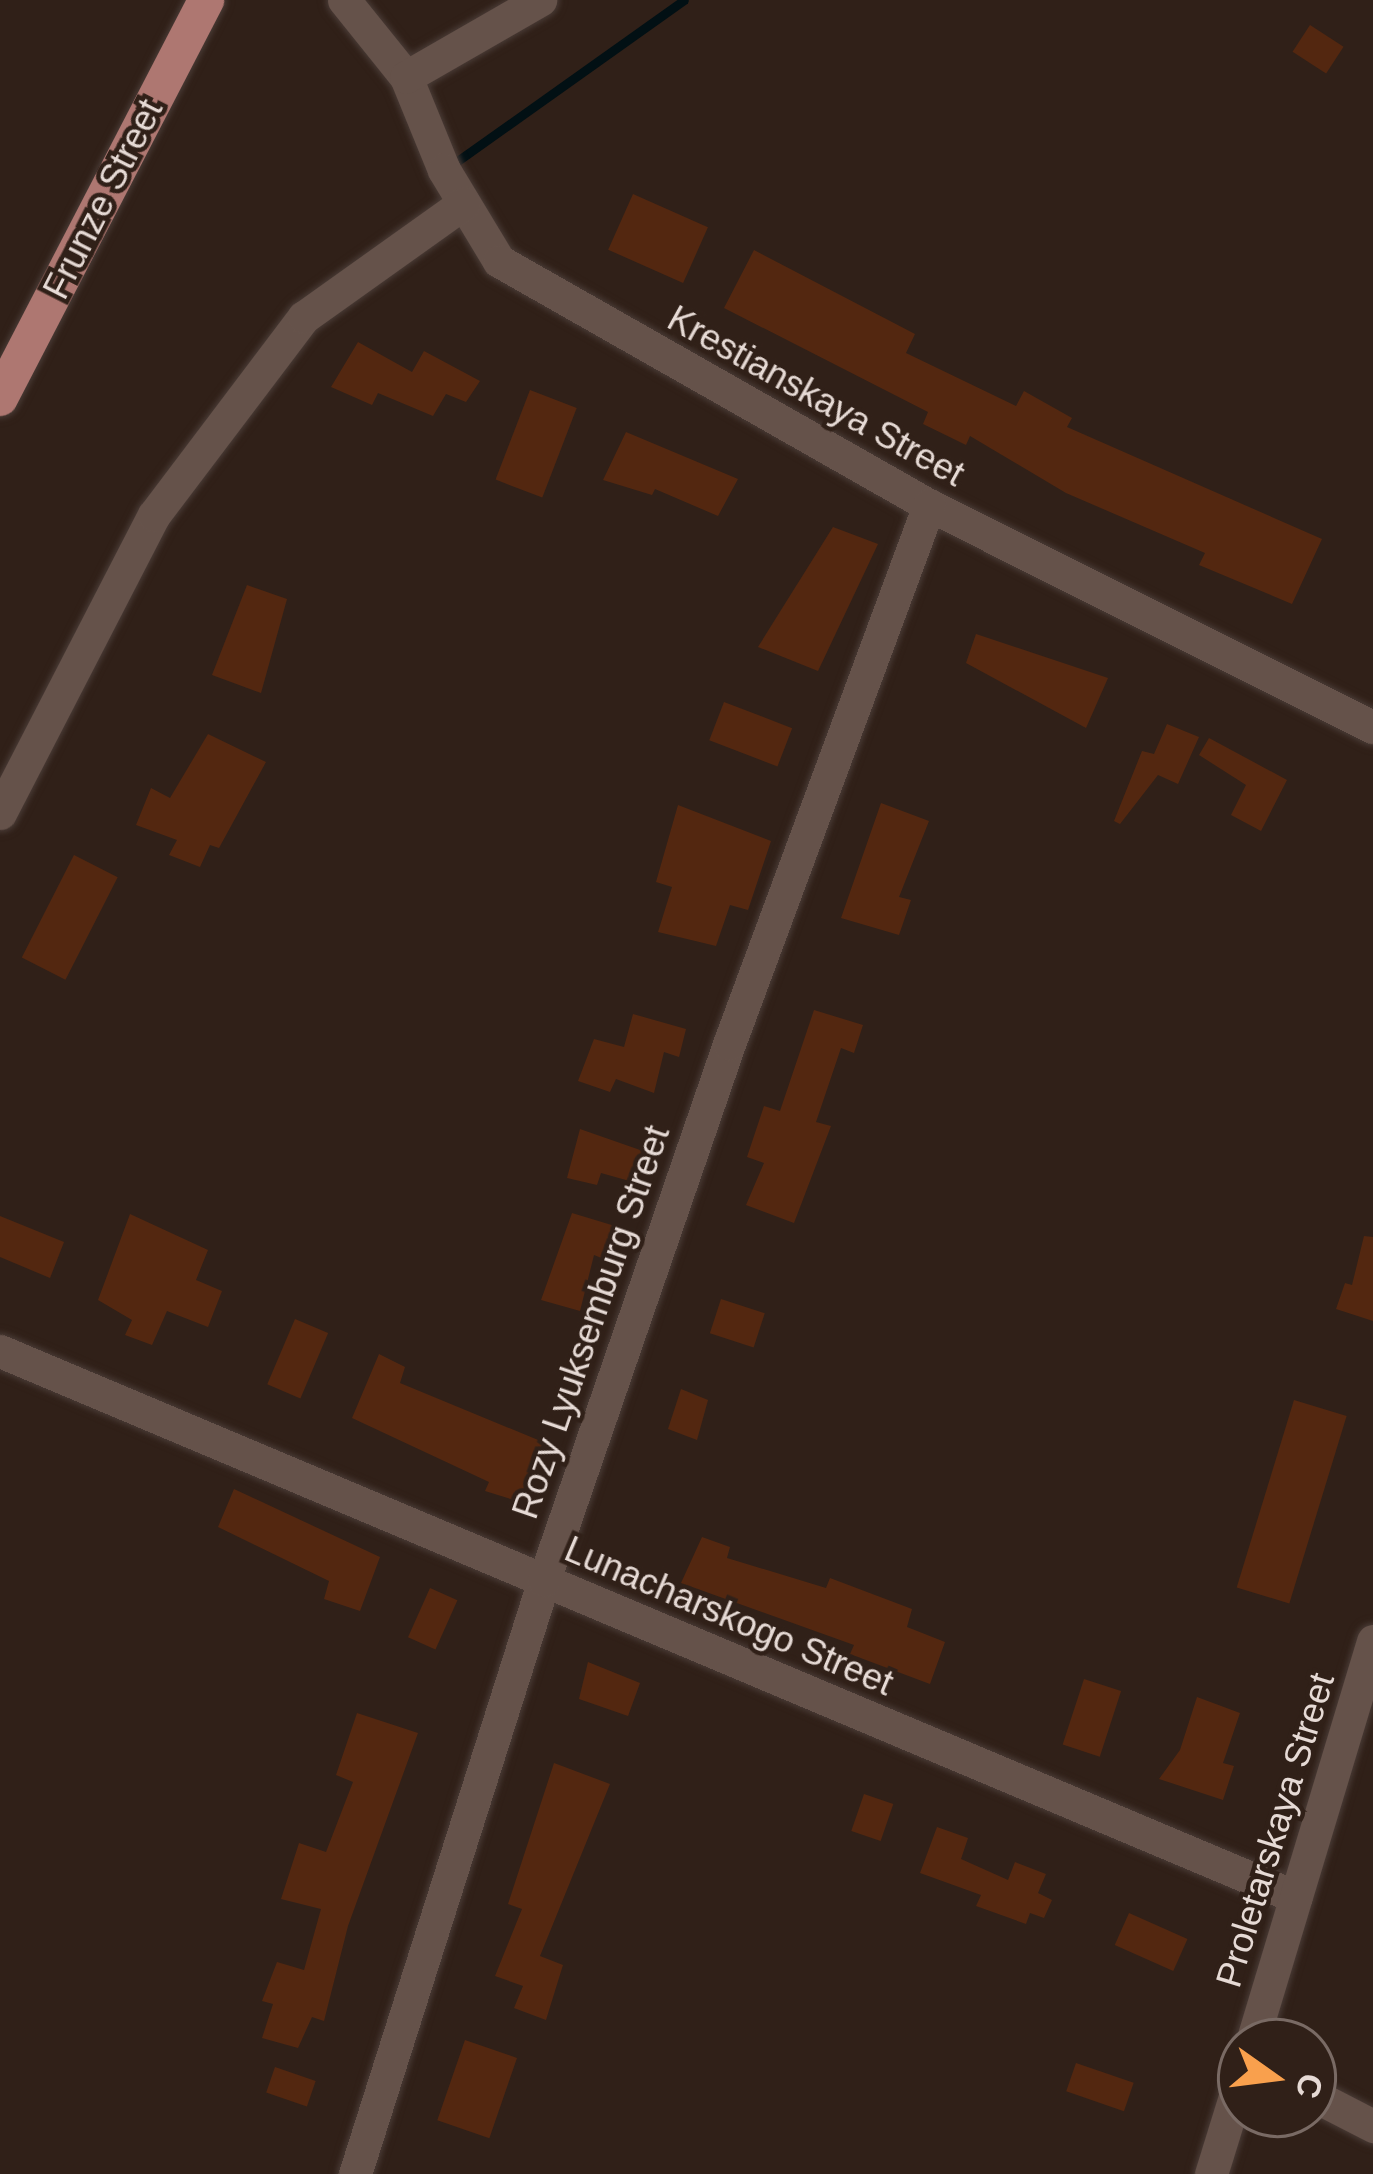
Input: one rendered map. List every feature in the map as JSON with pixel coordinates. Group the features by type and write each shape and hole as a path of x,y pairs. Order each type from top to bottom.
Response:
{"main road":[{"name":"Frunze Street","path":"0,398 206,0"}],"street":[{"name":"Krestianskaya Street","path":"344,0 406,77 464,203 499,261 929,505 1373,727"},
{"path":"406,77 540,0"},
{"path":"0,813 154,515 304,316 464,203"},
{"name":"Rozy Lyuksemburg Street","path":"355,2174 544,1580 729,1044 929,505"},
{"name":"Lunacharskogo Street","path":"0,1351 1296,1897"},
{"name":"Proletarskaya Street","path":"1259,2018 1296,1897 1361,1724 1373,1641"},
{"path":"1337,2107 1373,2126"},
{"path":"1210,2174 1222,2138"}],"building":[{"path":"1310,25 1344,47 1326,74 1293,52"},
{"path":"633,194 708,227 683,283 608,250"},
{"path":"754,250 915,334 906,353 1016,406 1024,391 1072,418 1067,427 1322,539 1292,604 1199,565 1205,553 1066,493 970,436 966,445 923,424 928,412 724,308"},
{"path":"358,342 412,372 424,351 480,381 466,402 446,394 433,416 378,393 372,405 331,387"},
{"path":"530,390 577,408 542,498 496,480"},
{"path":"626,432 738,479 718,516 655,489 652,495 603,480"},
{"path":"833,527 878,544 818,671 758,647"},
{"path":"247,585 287,599 261,693 212,675"},
{"path":"976,634 1108,678 1086,728 966,663"},
{"path":"724,702 792,728 777,766 709,740"},
{"path":"1167,724 1199,737 1178,784 1158,775 1120,824 1114,821 1142,751 1154,754"},
{"path":"208,734 266,762 219,848 210,845 200,867 169,855 177,840 136,825 151,788 170,798"},
{"path":"1209,738 1287,780 1261,831 1231,815 1246,785 1199,755"},
{"path":"881,803 929,821 899,897 911,900 899,935 841,918"},
{"path":"678,805 771,841 748,910 730,905 716,946 658,932 672,887 656,882"},
{"path":"74,855 118,877 65,980 22,957"},
{"path":"814,1010 863,1025 854,1053 841,1048 816,1122 831,1126 794,1223 746,1205 764,1163 747,1157 764,1106 780,1111"},
{"path":"633,1014 686,1029 679,1057 664,1052 654,1093 616,1079 610,1092 578,1081 594,1039 624,1047"},
{"path":"580,1129 643,1151 633,1182 601,1173 597,1185 567,1178"},
{"path":"572,1213 615,1226 604,1259 594,1255 580,1311 541,1300"},
{"path":"130,1214 208,1250 196,1280 222,1291 208,1327 167,1311 152,1345 125,1335 132,1320 98,1300"},
{"path":"0,1216 64,1242 50,1278 0,1257"},
{"path":"1364,1236 1373,1237 1373,1321 1336,1309 1345,1283 1352,1285"},
{"path":"721,1299 765,1313 754,1347 710,1333"},
{"path":"295,1319 328,1333 300,1398 267,1384"},
{"path":"379,1354 405,1367 400,1383 543,1442 520,1502 485,1491 489,1482 352,1418"},
{"path":"681,1389 708,1400 697,1440 668,1429"},
{"path":"1294,1400 1347,1416 1289,1604 1237,1587"},
{"path":"234,1489 380,1557 360,1611 324,1599 329,1581 218,1527"},
{"path":"702,1537 730,1547 727,1558 826,1588 830,1578 912,1609 907,1627 945,1642 930,1684 850,1654 854,1645 681,1583"},
{"path":"430,1588 457,1600 435,1650 408,1637"},
{"path":"588,1662 640,1683 628,1716 579,1699"},
{"path":"1084,1679 1121,1691 1100,1757 1063,1745"},
{"path":"1197,1697 1240,1713 1223,1763 1234,1766 1223,1800 1159,1779 1180,1750"},
{"path":"357,1713 418,1733 348,1926 324,2021 312,2017 298,2048 262,2038 273,2004 262,2001 277,1962 304,1970 321,1909 281,1899 299,1843 326,1852 353,1782 336,1775"},
{"path":"554,1763 610,1784 540,1956 563,1965 546,2020 514,2008 523,1986 495,1976 522,1909 508,1904"},
{"path":"864,1794 893,1804 881,1841 851,1831"},
{"path":"937,1827 968,1838 961,1859 1008,1880 1015,1862 1046,1874 1038,1893 1052,1900 1044,1918 1030,1913 1026,1924 976,1906 981,1895 920,1873"},
{"path":"1129,1913 1187,1939 1173,1971 1115,1945"},
{"path":"465,2040 517,2058 489,2138 437,2120"},
{"path":"1076,2063 1134,2083 1124,2111 1066,2091"},
{"path":"275,2067 316,2081 307,2107 266,2093"}],"waterway":[{"path":"449,167 684,0"}]}
